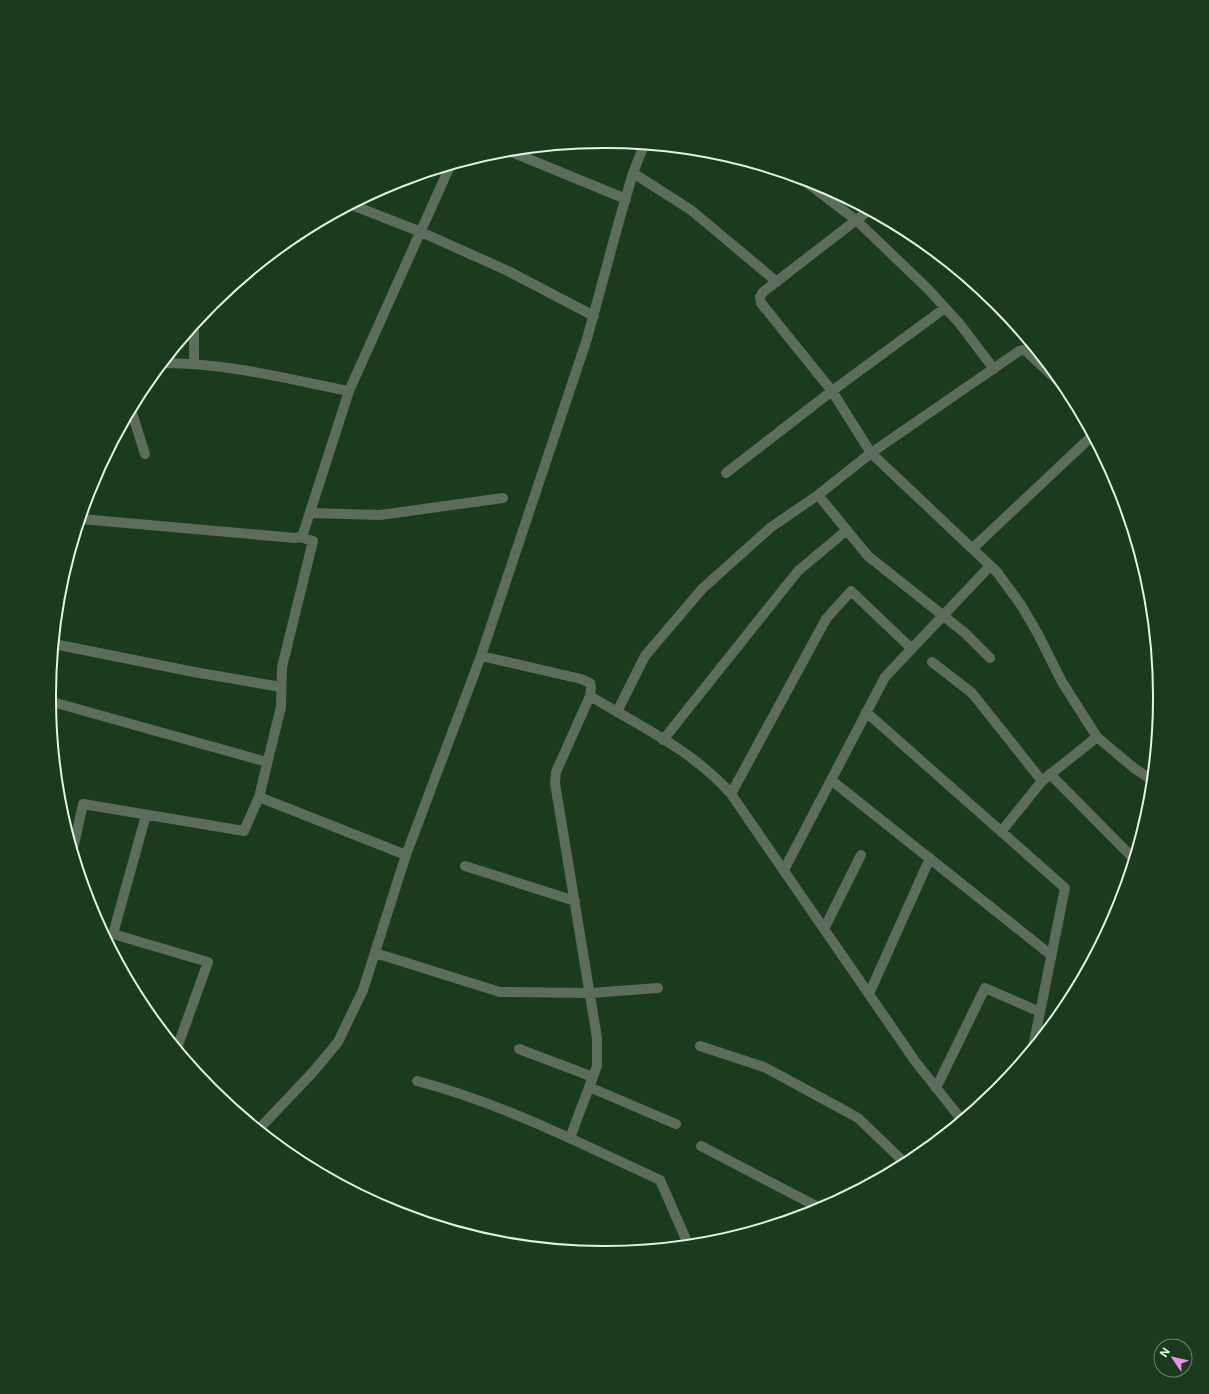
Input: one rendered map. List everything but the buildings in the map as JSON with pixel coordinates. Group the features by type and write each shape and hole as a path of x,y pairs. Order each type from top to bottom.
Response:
{"street":[{"path":"263,1125 313,1072 338,1042 363,990 406,855 481,656 587,339 633,173 642,150"},
{"path":"519,155 626,199"},
{"path":"300,537 310,513 349,391 447,172"},
{"path":"633,173 691,210 777,282"},
{"path":"820,193 856,220 945,308 994,369"},
{"path":"358,207 421,232 508,271 594,316"},
{"path":"864,214 777,282 760,297 761,303 832,391 872,453 973,548 990,566 1021,605 1038,634 1062,682 1097,737 1134,768 1147,776"},
{"path":"726,473 832,391 945,308"},
{"path":"194,333 194,363"},
{"path":"617,712 645,656 702,589 770,528 872,453 1023,350 1044,369"},
{"path":"169,363 194,363 234,369 349,391"},
{"path":"133,416 145,454"},
{"path":"973,548 1088,439"},
{"path":"818,494 868,556 965,633 990,658"},
{"path":"310,513 380,515 503,498"},
{"path":"75,839 83,804 244,830 259,797 280,707 282,667 313,541 300,537 295,538 86,518"},
{"path":"663,740 798,571 846,530"},
{"path":"784,870 885,677 990,566"},
{"path":"731,794 826,619 852,591 912,649"},
{"path":"59,645 194,672 281,687"},
{"path":"481,656 586,681 590,683 592,687 590,696 556,772 555,783 598,1038 597,1066 570,1138"},
{"path":"932,662 972,694 1042,781"},
{"path":"590,696 663,740 717,777 731,794 784,870 915,1061 959,1115"},
{"path":"56,703 267,762"},
{"path":"866,712 1064,888 1035,1037"},
{"path":"1001,832 1042,781 1097,737"},
{"path":"1050,774 1129,854"},
{"path":"831,780 1051,955"},
{"path":"259,797 406,855"},
{"path":"146,815 114,934 208,962 179,1044"},
{"path":"824,929 861,855"},
{"path":"869,994 930,858"},
{"path":"465,866 575,901"},
{"path":"375,953 500,992 591,993 658,988"},
{"path":"936,1088 985,988 1040,1012"},
{"path":"700,1046 764,1066 858,1118 900,1159"},
{"path":"519,1048 593,1077"},
{"path":"417,1080 459,1092 570,1138 660,1180 686,1239"},
{"path":"589,1087 676,1124"},
{"path":"701,1146 813,1204"}]}
